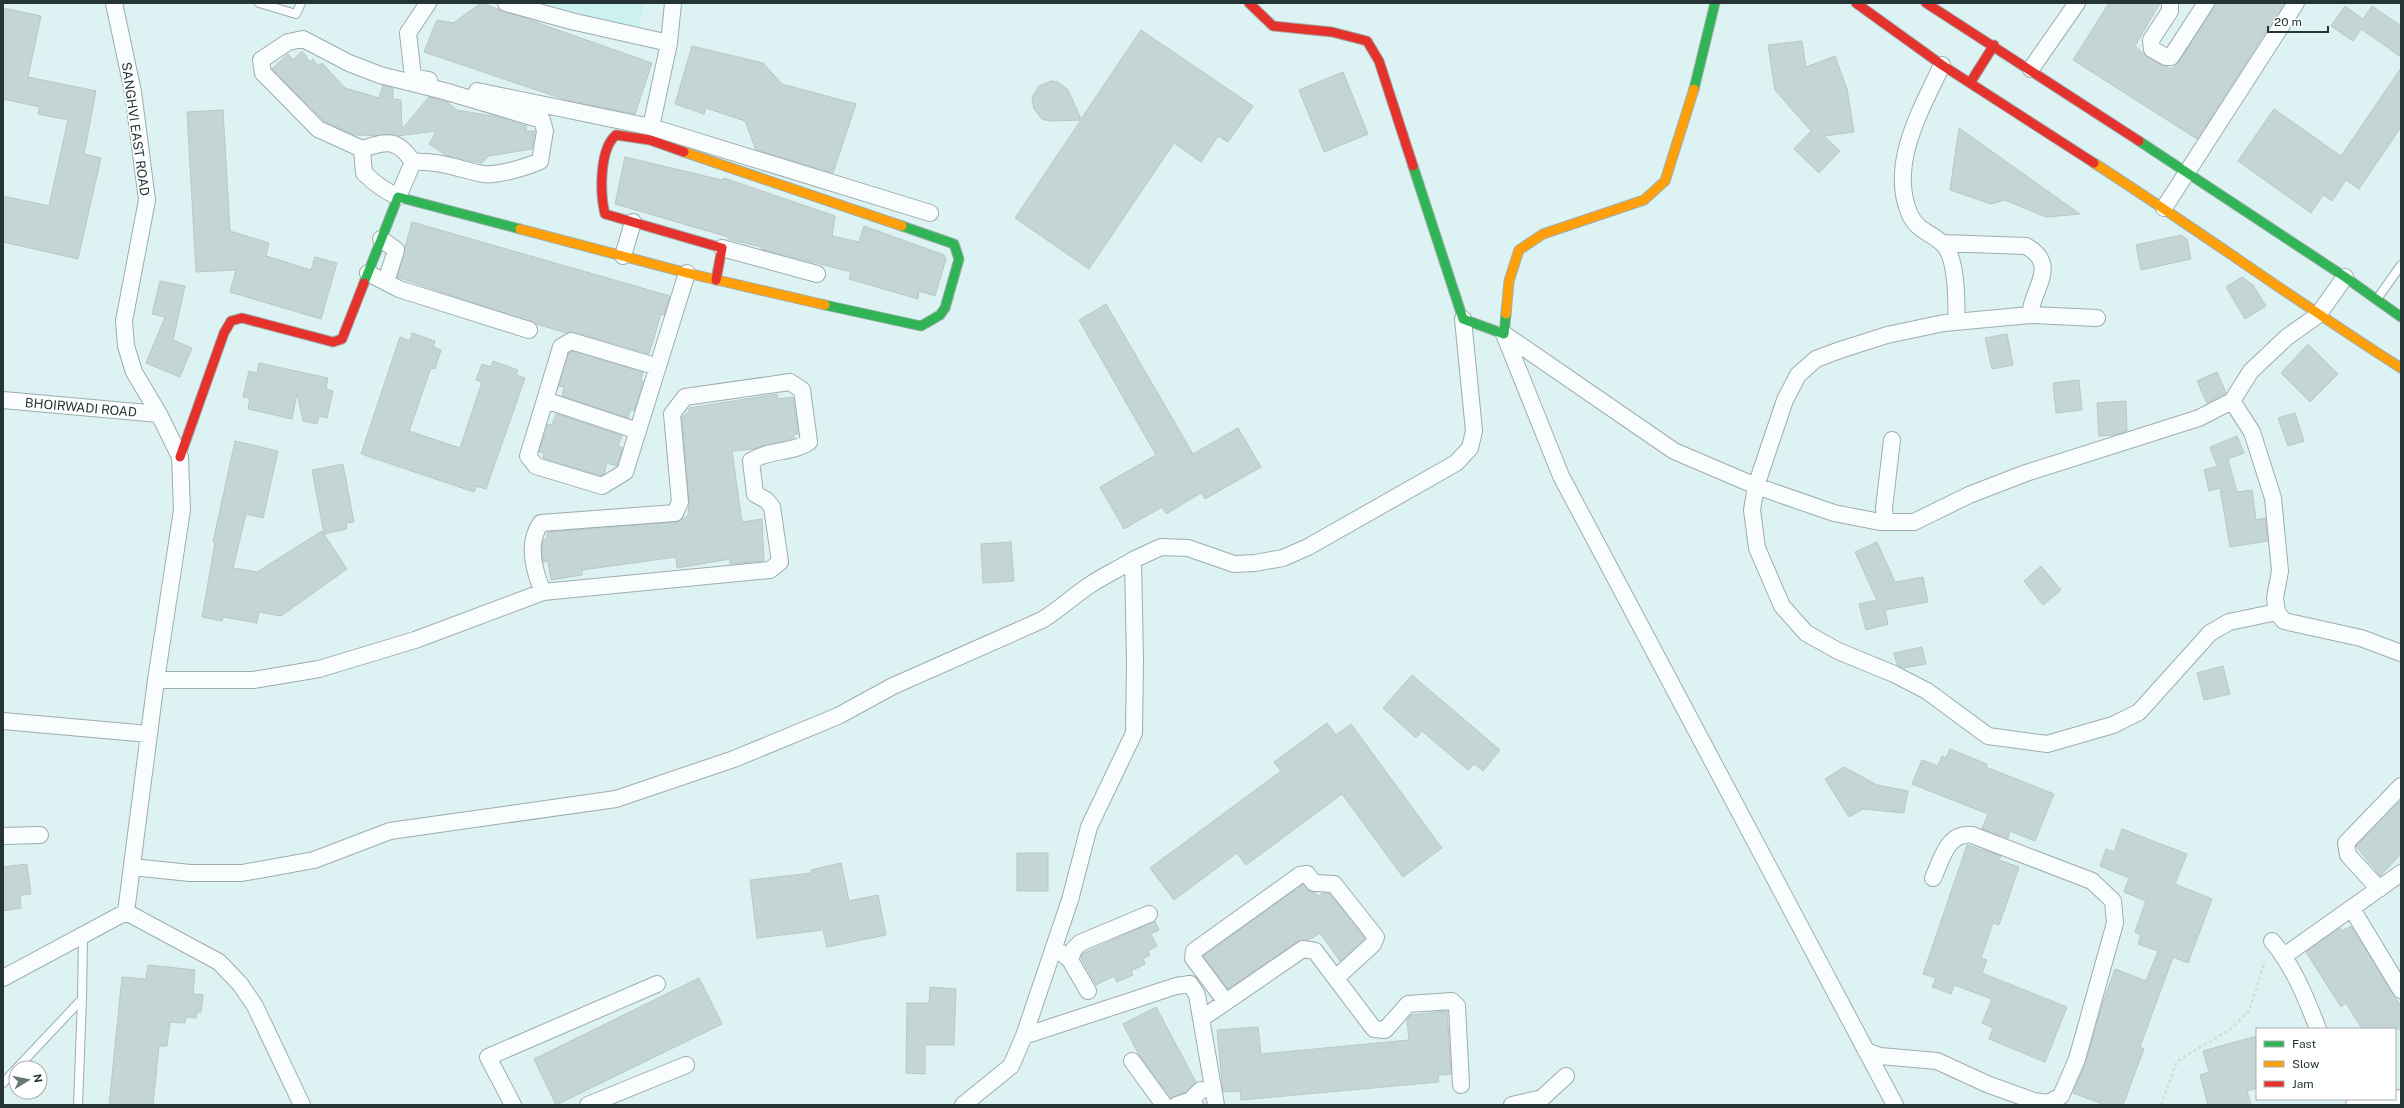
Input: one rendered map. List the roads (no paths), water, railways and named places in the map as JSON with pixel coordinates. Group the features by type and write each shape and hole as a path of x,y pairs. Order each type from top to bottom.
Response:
{"street":[{"name":"SANGHVI EAST ROAD","path":"114,3 133,92 147,200 124,321 126,346 134,372 159,414 180,457"},
{"path":"428,3 408,33 413,77 650,128 930,213"},
{"path":"506,3 571,21 670,43"},
{"path":"650,128 670,43 673,3"},
{"path":"132,867 190,873 242,873 314,860 390,831 616,799 734,759 838,716 893,686 1054,613 1091,584 1111,575 1133,560 1161,547 1188,548 1234,564 1283,558 1308,548 1456,463 1470,448 1474,431 1462,320 1379,61 1367,41 1332,32 1273,26 1249,3"},
{"path":"1715,3 1688,111 1665,181 1644,200 1543,234 1519,250 1509,281 1504,334 1561,476 1895,1105"},
{"path":"1856,3 1942,65 2164,208 2318,315 2401,368"},
{"path":"1926,3 2031,68 2345,277 2401,317"},
{"path":"2031,68 2077,3"},
{"path":"2170,3 2170,10 2151,40 2152,49 2166,57 2171,57 2206,3"},
{"path":"2164,208 2188,173 2203,144 2296,3"},
{"path":"303,39 349,63 380,75 444,91 542,120 545,131 540,161 528,167 485,174 429,160 413,162 405,150 394,143 385,142 362,149 318,129 263,73 261,60 288,42 303,39"},
{"path":"1970,83 1994,44"},
{"path":"1942,65 1910,134 1904,173 1910,216 1920,229 1943,243 1950,253 1957,305 1956,321"},
{"path":"362,149 364,173 374,183 398,197 687,273 921,326 940,315 945,308 959,258 954,244 650,140 616,135 609,141 602,173 600,195 605,214 817,274"},
{"path":"126,912 156,680 182,510 180,457 224,334 231,321 242,318 333,342 342,339 413,162"},
{"path":"624,256 633,222"},
{"path":"381,239 396,250 386,282"},
{"path":"1943,243 2026,246 2037,252 2043,266 2041,285 2031,304 2030,315"},
{"path":"716,280 722,248"},
{"path":"368,273 399,290 528,330"},
{"path":"658,366 571,341 561,347 528,456 536,466 602,486 625,472 687,273"},
{"path":"1462,320 1504,334 1674,451 1756,486 1834,514 1885,522 1914,522 1968,495 2026,473 2199,418 2232,401 2251,371 2287,337 2318,315 2345,277"},
{"path":"2097,318 2030,315 1956,321 1887,335 1816,359 1798,375 1785,400 1756,486 1752,510 1757,548 1782,606 1806,633 1838,651 1894,674 1927,691 1988,736 2048,744 2113,725 2139,712 2210,633 2229,622 2277,612"},
{"path":"156,680 253,680 319,668 415,640 543,592 770,570 780,562 772,507 766,500 755,494 751,461 760,454 800,448 809,442 802,390 790,382 686,397 672,414 680,502 675,513 541,523 533,533 533,570 543,592"},
{"name":"BHOIRWADI ROAD","path":"3,400 159,414"},
{"path":"545,400 638,431"},
{"path":"2232,401 2252,432 2273,498 2280,571 2275,598 2277,612 2284,621 2361,638 2401,653"},
{"path":"1885,522 1884,508 1892,440"},
{"path":"969,1102 1011,1066 1024,1036 1070,900 1088,827 1134,733 1135,660 1133,560"},
{"path":"3,721 149,734"},
{"path":"2379,889 2348,855 2346,843 2401,786"},
{"path":"1866,1051 1880,1056 1937,1061 1987,1084 2034,1101 2048,1103 2061,1096 2077,1059 2115,923 2113,901 2092,881 1972,835 1962,834 1952,839 1933,878"},
{"path":"3,836 40,835"},
{"path":"2284,956 2401,873"},
{"path":"1226,1002 1193,958 1194,951 1300,875 1307,874 1314,883 1334,884 1376,937 1373,944 1336,978"},
{"path":"2352,909 2401,990"},
{"path":"3,978 126,912"},
{"path":"126,912 219,962 240,984 255,1006 302,1105"},
{"path":"1070,960 1074,949 1080,943 1149,914"},
{"path":"2272,942 2284,956 2306,996 2318,1028"},
{"path":"1054,947 1070,960 1088,990"},
{"path":"1201,1019 1303,949 1316,951 1374,1029 1386,1030 1408,1004 1452,1002 1457,1006 1461,1085"},
{"path":"513,1105 488,1057 657,984"},
{"path":"1024,1036 1176,986 1190,984 1197,995 1216,1105"},
{"path":"1132,1061 1164,1105"},
{"path":"588,1105 686,1065"},
{"path":"1512,1105 1542,1098 1566,1076"},
{"path":"2354,1105 2388,1100"}],"lane":[{"path":"259,3 296,14 301,3"},
{"path":"2377,300 2401,265"},
{"path":"78,1105 83,935"},
{"path":"24,1060 82,999"}]}
